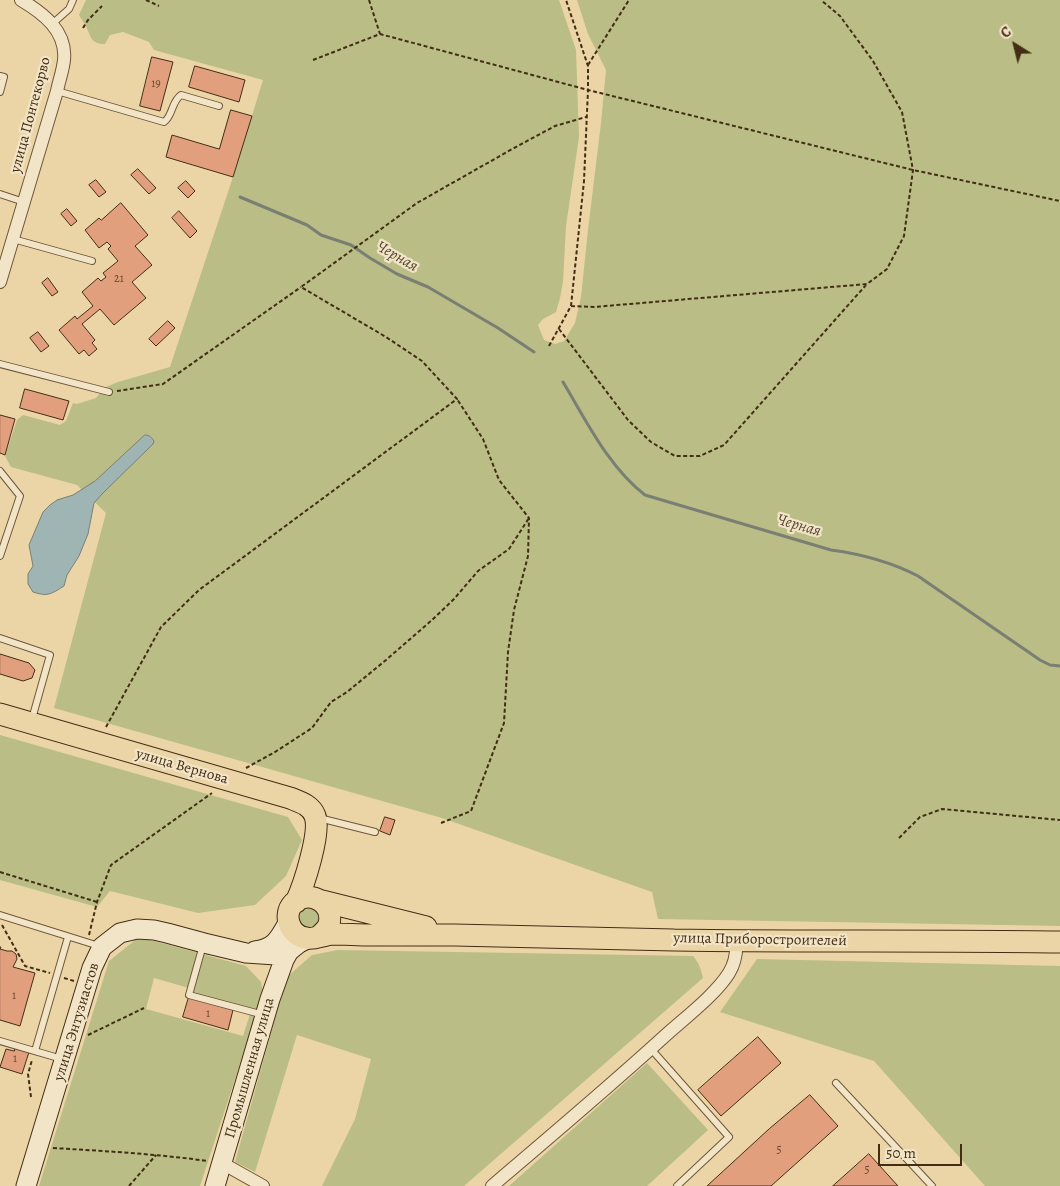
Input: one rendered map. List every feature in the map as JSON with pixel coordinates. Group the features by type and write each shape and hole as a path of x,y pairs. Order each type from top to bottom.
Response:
{"main road":[{"name":"улица Вернова","path":"0,714 290,798 304,804 312,810 315,816"},
{"path":"310,861 312,890 326,906 330,914 326,930 313,938 298,936 288,923 289,911 301,891 310,861 316,824 315,816"},
{"path":"296,902 302,898 309,897 319,900"},
{"name":"улица Приборостроителей","path":"319,900 460,935"},
{"name":"улица Приборостроителей","path":"313,938 330,934 736,940 1060,942"}],"street":[{"name":"улица Понтекорво","path":"0,282 57,90 64,59 63,44 52,24 38,10 21,0"},
{"name":"улица Энтузиастов","path":"246,953 270,947 278,941 288,923"},
{"name":"улица Энтузиастов","path":"26,1186 92,968 95,942 137,929 154,930 246,953 276,955 289,951 299,943 313,938"},
{"path":"492,1186 651,1049 713,992 728,974 733,964 736,940"},
{"name":"Промышленная улица","path":"215,1186 265,1016 284,960 289,951"},
{"path":"222,1163 264,1186"}],"lane":[{"path":"52,24 69,9 73,0"},
{"path":"0,76 4,77 0,92"},
{"path":"57,90 164,122 169,119 176,99 181,96 219,106"},
{"path":"0,194 24,202"},
{"path":"13,239 92,261"},
{"path":"0,364 109,392"},
{"path":"0,471 20,496 0,556"},
{"path":"0,638 50,654 31,722"},
{"path":"315,816 375,832"},
{"path":"1,919 95,942"},
{"path":"35,1051 68,936"},
{"path":"204,944 189,995 265,1016"},
{"path":"0,1040 65,1060"},
{"path":"651,1049 729,1138 677,1186"},
{"path":"836,1083 932,1186"}],"path":[{"path":"146,0 159,6"},
{"path":"369,0 380,34"},
{"path":"549,346 571,306 584,181 588,66 566,0"},
{"path":"588,66 629,0"},
{"path":"558,328 628,420 651,442 675,456 700,456 724,445 867,284 887,269 904,236 913,170 902,112 873,61 840,16 821,0"},
{"path":"84,28 88,20 102,6"},
{"path":"313,60 380,34 588,90 913,170 1060,201"},
{"path":"109,392 163,384 417,203 555,126 586,117"},
{"path":"571,306 594,306 867,284"},
{"path":"301,287 386,337 422,361 457,398 483,439 499,480 529,518 528,556 514,610 508,652 504,723 471,811 441,823"},
{"path":"106,727 161,626 200,590 457,398"},
{"path":"95,942 97,902 111,865 247,768 276,752 312,728 331,702 347,692 432,620 454,599 478,571 510,549 529,518"},
{"path":"899,838 920,817 942,809 1060,820"},
{"path":"0,872 97,902"},
{"path":"1,919 25,966 42,971"},
{"path":"72,1036 81,1038 144,1008"},
{"path":"31,1097 28,1074 35,1051"},
{"path":"38,1148 97,1150 222,1163"},
{"path":"129,1186 156,1155"}],"green space":[{"path":"86,0 559,0 576,50 579,137 566,226 563,282 560,298 556,312 543,319 538,325 544,340 555,344 564,341 575,323 581,297 606,70 588,34 577,0 1060,0 1060,926 658,919 652,892 442,818 54,708 106,513 77,485 11,467 5,456 17,420 23,415 60,425 66,421 73,403 77,404 96,398 106,387 118,382 170,367 263,80 154,50 149,42 123,32 110,35 105,44 97,43 92,39 79,15"},
{"path":"0,735 288,817 302,840 286,876 255,905 198,913 110,891 97,907 0,880"},
{"path":"309,905 320,911 320,924 309,930 298,924 298,912"},
{"path":"139,937 199,953 189,988 154,978 146,1009 243,1036 250,1014 256,1015 200,1186 39,1186 109,961"},
{"path":"338,950 693,956 697,961 703,978 464,1186 322,1186 355,1119 371,1059 297,1035 255,1172 235,1162 288,976 312,955"},
{"path":"202,954 246,966 261,982 263,994 257,1012 191,994"},
{"path":"757,959 1060,966 1060,1186 985,1186 874,1061 720,1012"},
{"path":"647,1063 708,1130 647,1186 509,1186"}],"water":[{"path":"145,435 152,438 153,444 94,503 88,534 79,556 67,575 64,586 49,594 33,592 28,584 28,574 33,566 29,545 43,512 57,500 73,495 95,481"}],"building":[{"path":"152,57 173,62 160,111 140,106"},
{"path":"195,66 245,80 239,102 189,87"},
{"path":"231,110 252,116 233,177 166,157 172,135 219,149"},
{"path":"138,169 156,188 149,194 131,175"},
{"path":"96,180 106,192 99,197 89,185"},
{"path":"186,181 195,191 188,198 178,188"},
{"path":"121,203 148,235 135,246 152,265 132,282 146,298 114,325 100,309 82,324 95,340 92,343 97,349 89,356 84,350 79,354 59,330 75,316 77,319 93,306 82,292 98,278 101,281 106,277 103,273 118,261 108,249 111,246 107,242 99,248 85,230 99,218 101,220"},
{"path":"67,209 77,221 71,226 61,214"},
{"path":"179,211 197,231 190,238 172,218"},
{"path":"48,278 58,292 52,296 42,283"},
{"path":"168,321 175,328 156,346 149,339"},
{"path":"38,332 49,346 41,352 30,338"},
{"path":"25,389 69,401 63,420 20,408"},
{"path":"0,415 15,419 5,455 0,453"},
{"path":"0,654 29,663 35,670 32,678 23,681 0,674"},
{"path":"385,817 395,820 390,835 380,831"},
{"path":"0,949 12,951 16,954 17,959 13,967 35,973 20,1026 0,1020"},
{"path":"189,997 233,1010 228,1030 183,1017"},
{"path":"758,1037 781,1063 721,1116 698,1090"},
{"path":"15,1047 29,1052 22,1074 0,1067 6,1049 14,1051"},
{"path":"810,1095 838,1126 771,1186 707,1186 769,1129"},
{"path":"869,1154 898,1186 833,1186"}],"waterway":[{"name":"Черная","path":"240,197 307,225 321,235 351,245 397,274 428,287 498,328 534,352"},
{"name":"Черная","path":"563,382 609,457 632,484 645,495 831,550 865,556 897,567 918,576 1040,660 1050,665 1060,666"}]}
